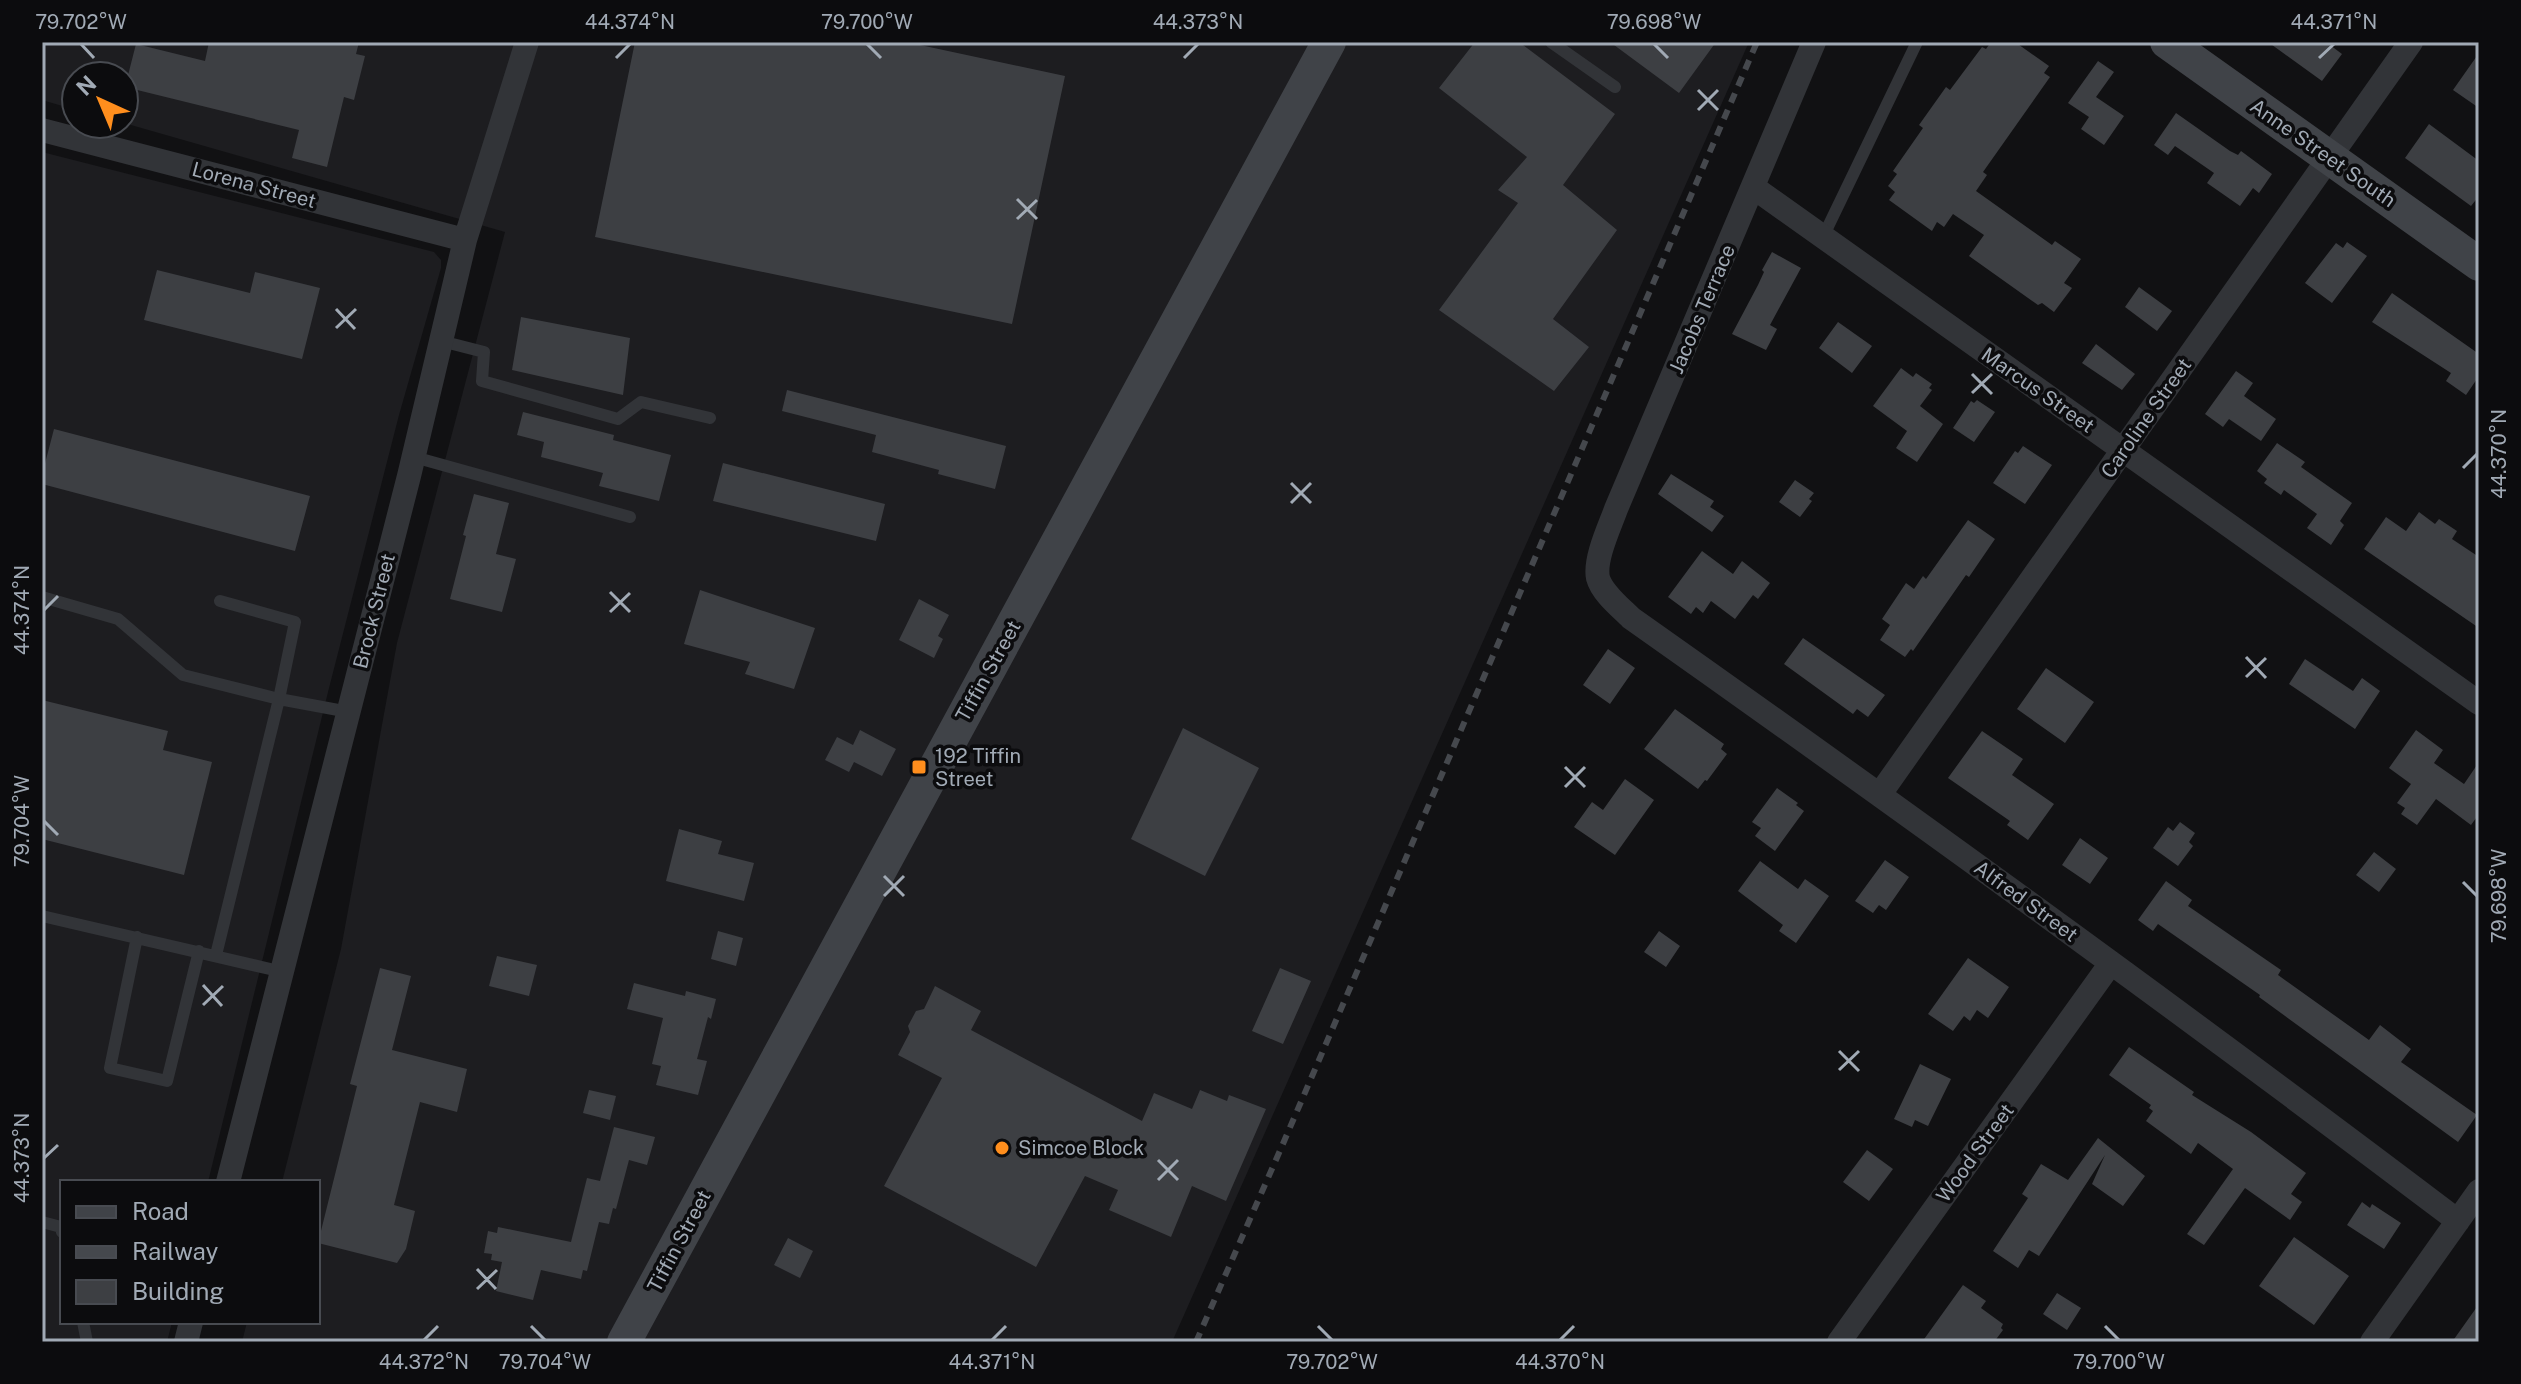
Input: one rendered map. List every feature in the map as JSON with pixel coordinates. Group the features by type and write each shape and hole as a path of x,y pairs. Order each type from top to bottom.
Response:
{"street":[{"name":"Brock Street","path":"229,1180 414,457 465,240 527,42"},
{"name":"Tiffin Street","path":"624,1342 1329,42"},
{"name":"Jacobs Terrace","path":"1598,578 1601,547 1616,509 1814,42"},
{"name":"Anne Street South","path":"2167,42 2479,264"},
{"name":"Caroline Street","path":"1880,794 2411,42"},
{"name":"Lorena Street","path":"42,130 465,240"},
{"name":"Marcus Street","path":"1753,187 2479,703"},
{"name":"Alfred Street","path":"1598,578 1613,600 1631,618 2208,1032 2458,1221"},
{"name":"Wood Street","path":"1839,1342 2111,963"},
{"path":"2372,1342 2479,1191"}],"lane":[{"path":"1551,42 1615,87"},
{"path":"1823,237 1917,42"},
{"path":"441,341 484,352 482,381 618,419 641,402 710,418"},
{"path":"414,457 630,517"},
{"path":"42,597 118,619 183,675 279,699 349,712"},
{"path":"216,955 295,622 220,601"},
{"path":"42,916 283,972"},
{"path":"137,937 110,1068 125,1072 167,1081 199,951"}],"shaded area":[{"path":"42,42 1749,42 1172,1342 242,1342 246,1324 320,1324 320,1180 283,1180 341,949 397,643 505,232 140,128 140,60 60,60 60,105 42,100"},
{"path":"42,152 434,252 441,260 441,268 399,415 328,692 208,1180 60,1180 60,1324 172,1324 167,1342 42,1342"}],"building":[{"path":"209,42 359,42 356,54 365,56 354,100 344,97 327,167 292,158 299,130 140,91 140,60 132,60 136,44 205,61"},
{"path":"635,42 906,42 1065,76 1012,324 595,237"},
{"path":"1475,42 1519,42 1615,114 1563,185 1617,230 1553,319 1589,347 1554,391 1439,310 1518,203 1498,190 1527,157 1439,88"},
{"path":"1610,42 1716,42 1679,93"},
{"path":"1991,42 2015,42 2049,66 2044,73 2050,77 1983,172 1987,175 1976,191 2052,245 2055,241 2081,259 2064,283 2072,288 2054,312 2042,303 2038,305 1969,256 1984,235 1953,214 1944,227 1937,222 1932,231 1889,200 1895,192 1888,186 1897,174 1893,171 1923,128 1919,125 1946,87 1950,90 1982,47 1986,49"},
{"path":"2268,42 2326,42 2342,54 2322,81"},
{"path":"2479,53 2479,108 2453,90"},
{"path":"2098,61 2114,72 2096,97 2124,116 2104,145 2081,129 2089,117 2068,103"},
{"path":"2176,113 2230,151 2238,155 2241,151 2272,174 2259,193 2253,188 2240,206 2207,183 2214,173 2175,146 2168,155 2154,145"},
{"path":"2429,124 2479,161 2479,196 2471,206 2405,158"},
{"path":"2347,242 2367,256 2332,303 2305,283 2336,243 2343,248"},
{"path":"1772,252 1801,268 1770,325 1777,329 1766,350 1732,334"},
{"path":"157,270 250,293 255,272 320,288 302,359 144,320"},
{"path":"2139,287 2172,311 2157,331 2125,307"},
{"path":"2392,293 2479,354 2479,376 2466,395 2446,381 2451,373 2372,322"},
{"path":"521,317 630,338 623,395 512,370"},
{"path":"1838,322 1872,346 1852,373 1819,348"},
{"path":"2096,344 2135,374 2122,390 2082,363"},
{"path":"1901,368 1913,377 1916,373 1932,384 1929,388 1932,390 1920,406 1943,424 1917,462 1896,448 1907,431 1873,406"},
{"path":"2236,371 2253,383 2244,396 2276,419 2261,441 2229,419 2223,427 2205,414"},
{"path":"787,390 1006,446 995,489 872,452 876,435 782,411"},
{"path":"1977,400 1995,412 1974,442 1953,428 1971,401 1974,403"},
{"path":"523,412 614,435 613,440 671,455 659,501 599,486 603,473 541,457 544,442 517,435"},
{"path":"54,429 310,496 295,551 42,484"},
{"path":"2277,443 2305,462 2301,467 2352,503 2340,521 2344,525 2331,545 2307,528 2317,514 2284,490 2281,495 2264,483 2267,479 2257,471"},
{"path":"2023,446 2052,465 2025,504 1993,483 2015,451 2018,453"},
{"path":"723,463 885,504 876,541 713,501"},
{"path":"1671,474 1714,501 1710,507 1724,516 1712,532 1658,494"},
{"path":"1795,480 1814,493 1800,517 1779,502"},
{"path":"474,494 509,503 496,554 516,559 502,612 450,599"},
{"path":"2419,512 2435,524 2439,519 2457,531 2452,539 2479,557 2479,628 2364,549 2386,517 2406,531"},
{"path":"1968,520 1995,539 1913,651 1911,649 1905,657 1880,640 1890,625 1882,619 1906,583 1914,589 1923,576 1926,579"},
{"path":"1702,551 1733,574 1742,561 1770,583 1758,599 1753,595 1735,619 1711,601 1703,613 1696,607 1691,614 1668,597"},
{"path":"700,590 815,628 794,689 745,674 750,662 684,644"},
{"path":"919,599 949,615 938,636 943,639 934,658 899,640"},
{"path":"1803,638 1885,695 1868,717 1857,709 1853,714 1784,664"},
{"path":"1608,649 1635,668 1610,704 1583,685"},
{"path":"2305,659 2353,691 2362,678 2380,691 2355,729 2289,684"},
{"path":"2046,668 2094,702 2065,743 2017,709"},
{"path":"42,700 168,731 163,750 212,762 184,875 42,839"},
{"path":"1675,709 1724,744 1721,749 1727,754 1698,789 1644,749"},
{"path":"1183,728 1259,768 1205,876 1131,839"},
{"path":"860,730 896,749 882,776 854,762 849,772 825,760 837,737 853,745"},
{"path":"2416,730 2443,750 2434,763 2464,784 2479,762 2479,814 2471,825 2436,799 2417,825 2401,814 2405,808 2397,803 2411,784 2389,768"},
{"path":"1982,731 2023,759 2012,775 2054,804 2028,840 2007,825 2010,821 1948,778"},
{"path":"1625,779 1654,800 1615,855 1574,827 1592,802 1603,810"},
{"path":"1777,788 1804,811 1775,851 1755,836 1761,828 1752,822"},
{"path":"2180,822 2195,833 2189,842 2193,846 2178,866 2153,848 2168,827 2173,831"},
{"path":"679,829 722,841 718,854 754,863 744,901 666,881"},
{"path":"2080,838 2108,858 2090,884 2062,865"},
{"path":"2374,852 2396,869 2379,892 2356,875"},
{"path":"1885,860 1909,877 1886,910 1879,905 1873,913 1855,901"},
{"path":"1760,861 1798,889 1805,879 1829,896 1796,943 1779,931 1783,925 1738,891"},
{"path":"2166,881 2192,900 2188,906 2281,970 2278,975 2369,1040 2380,1025 2411,1049 2401,1062 2477,1115 2458,1142 2260,995 2158,924 2153,931 2138,920"},
{"path":"718,931 743,938 736,966 711,959"},
{"path":"1659,931 1680,946 1666,967 1644,952"},
{"path":"497,956 537,965 529,996 489,986"},
{"path":"1968,958 2009,987 1988,1018 1977,1010 1970,1021 1964,1016 1953,1031 1928,1014"},
{"path":"380,968 411,976 392,1050 467,1069 457,1112 420,1102 394,1205 415,1211 406,1249 397,1263 320,1244 357,1086 350,1084"},
{"path":"1280,968 1311,981 1283,1044 1252,1031"},
{"path":"634,983 685,996 686,991 716,999 697,1059 707,1061 698,1095 656,1085 661,1066 652,1064 663,1018 627,1009"},
{"name":"Simcoe Block","path":"935,986 981,1011 971,1030 1142,1121 1154,1093 1192,1109 1200,1090 1227,1101 1229,1095 1266,1109 1226,1201 1192,1186 1171,1237 1109,1210 1118,1190 1085,1176 1036,1267 884,1186 942,1078 898,1055 916,1011 924,1009"},
{"path":"2129,1047 2194,1092 2192,1095 2251,1132 2306,1173 2291,1194 2302,1202 2290,1220 2245,1188 2204,1245 2187,1234 2233,1169 2198,1143 2191,1154 2146,1121 2153,1111 2149,1108 2151,1105 2109,1075"},
{"path":"1920,1064 1951,1079 1928,1126 1915,1120 1912,1127 1894,1119"},
{"path":"589,1090 616,1096 610,1120 583,1113"},
{"path":"614,1127 655,1137 647,1165 629,1160 609,1224 599,1222 587,1271 583,1270 581,1279 541,1270 533,1300 496,1291 502,1262 491,1260 492,1254 484,1253 488,1231 497,1233 498,1227 571,1242 587,1178 600,1181"},
{"path":"2098,1138 2145,1176 2123,1206 2092,1184 2105,1155 2039,1256 2029,1250 2018,1268 1993,1251 2028,1198 2022,1194 2041,1164 2068,1180"},
{"path":"1867,1150 1893,1169 1869,1201 1843,1182"},
{"path":"2362,1202 2370,1208 2372,1204 2401,1223 2384,1249 2347,1225"},
{"path":"2294,1237 2349,1276 2314,1325 2259,1286"},
{"path":"788,1238 813,1251 800,1278 774,1265"},
{"path":"1963,1285 1986,1301 1981,1308 2003,1324 2003,1330 1994,1342 1922,1342"},
{"path":"2057,1293 2081,1308 2067,1330 2043,1314"},
{"path":"2479,1304 2479,1342 2452,1342"}],"railway":[{"path":"1196,1342 1757,42"}],"place":[{"name":"192 Tiffin Street","path":"919,767"},
{"name":"Simcoe Block","path":"1002,1148"}]}
